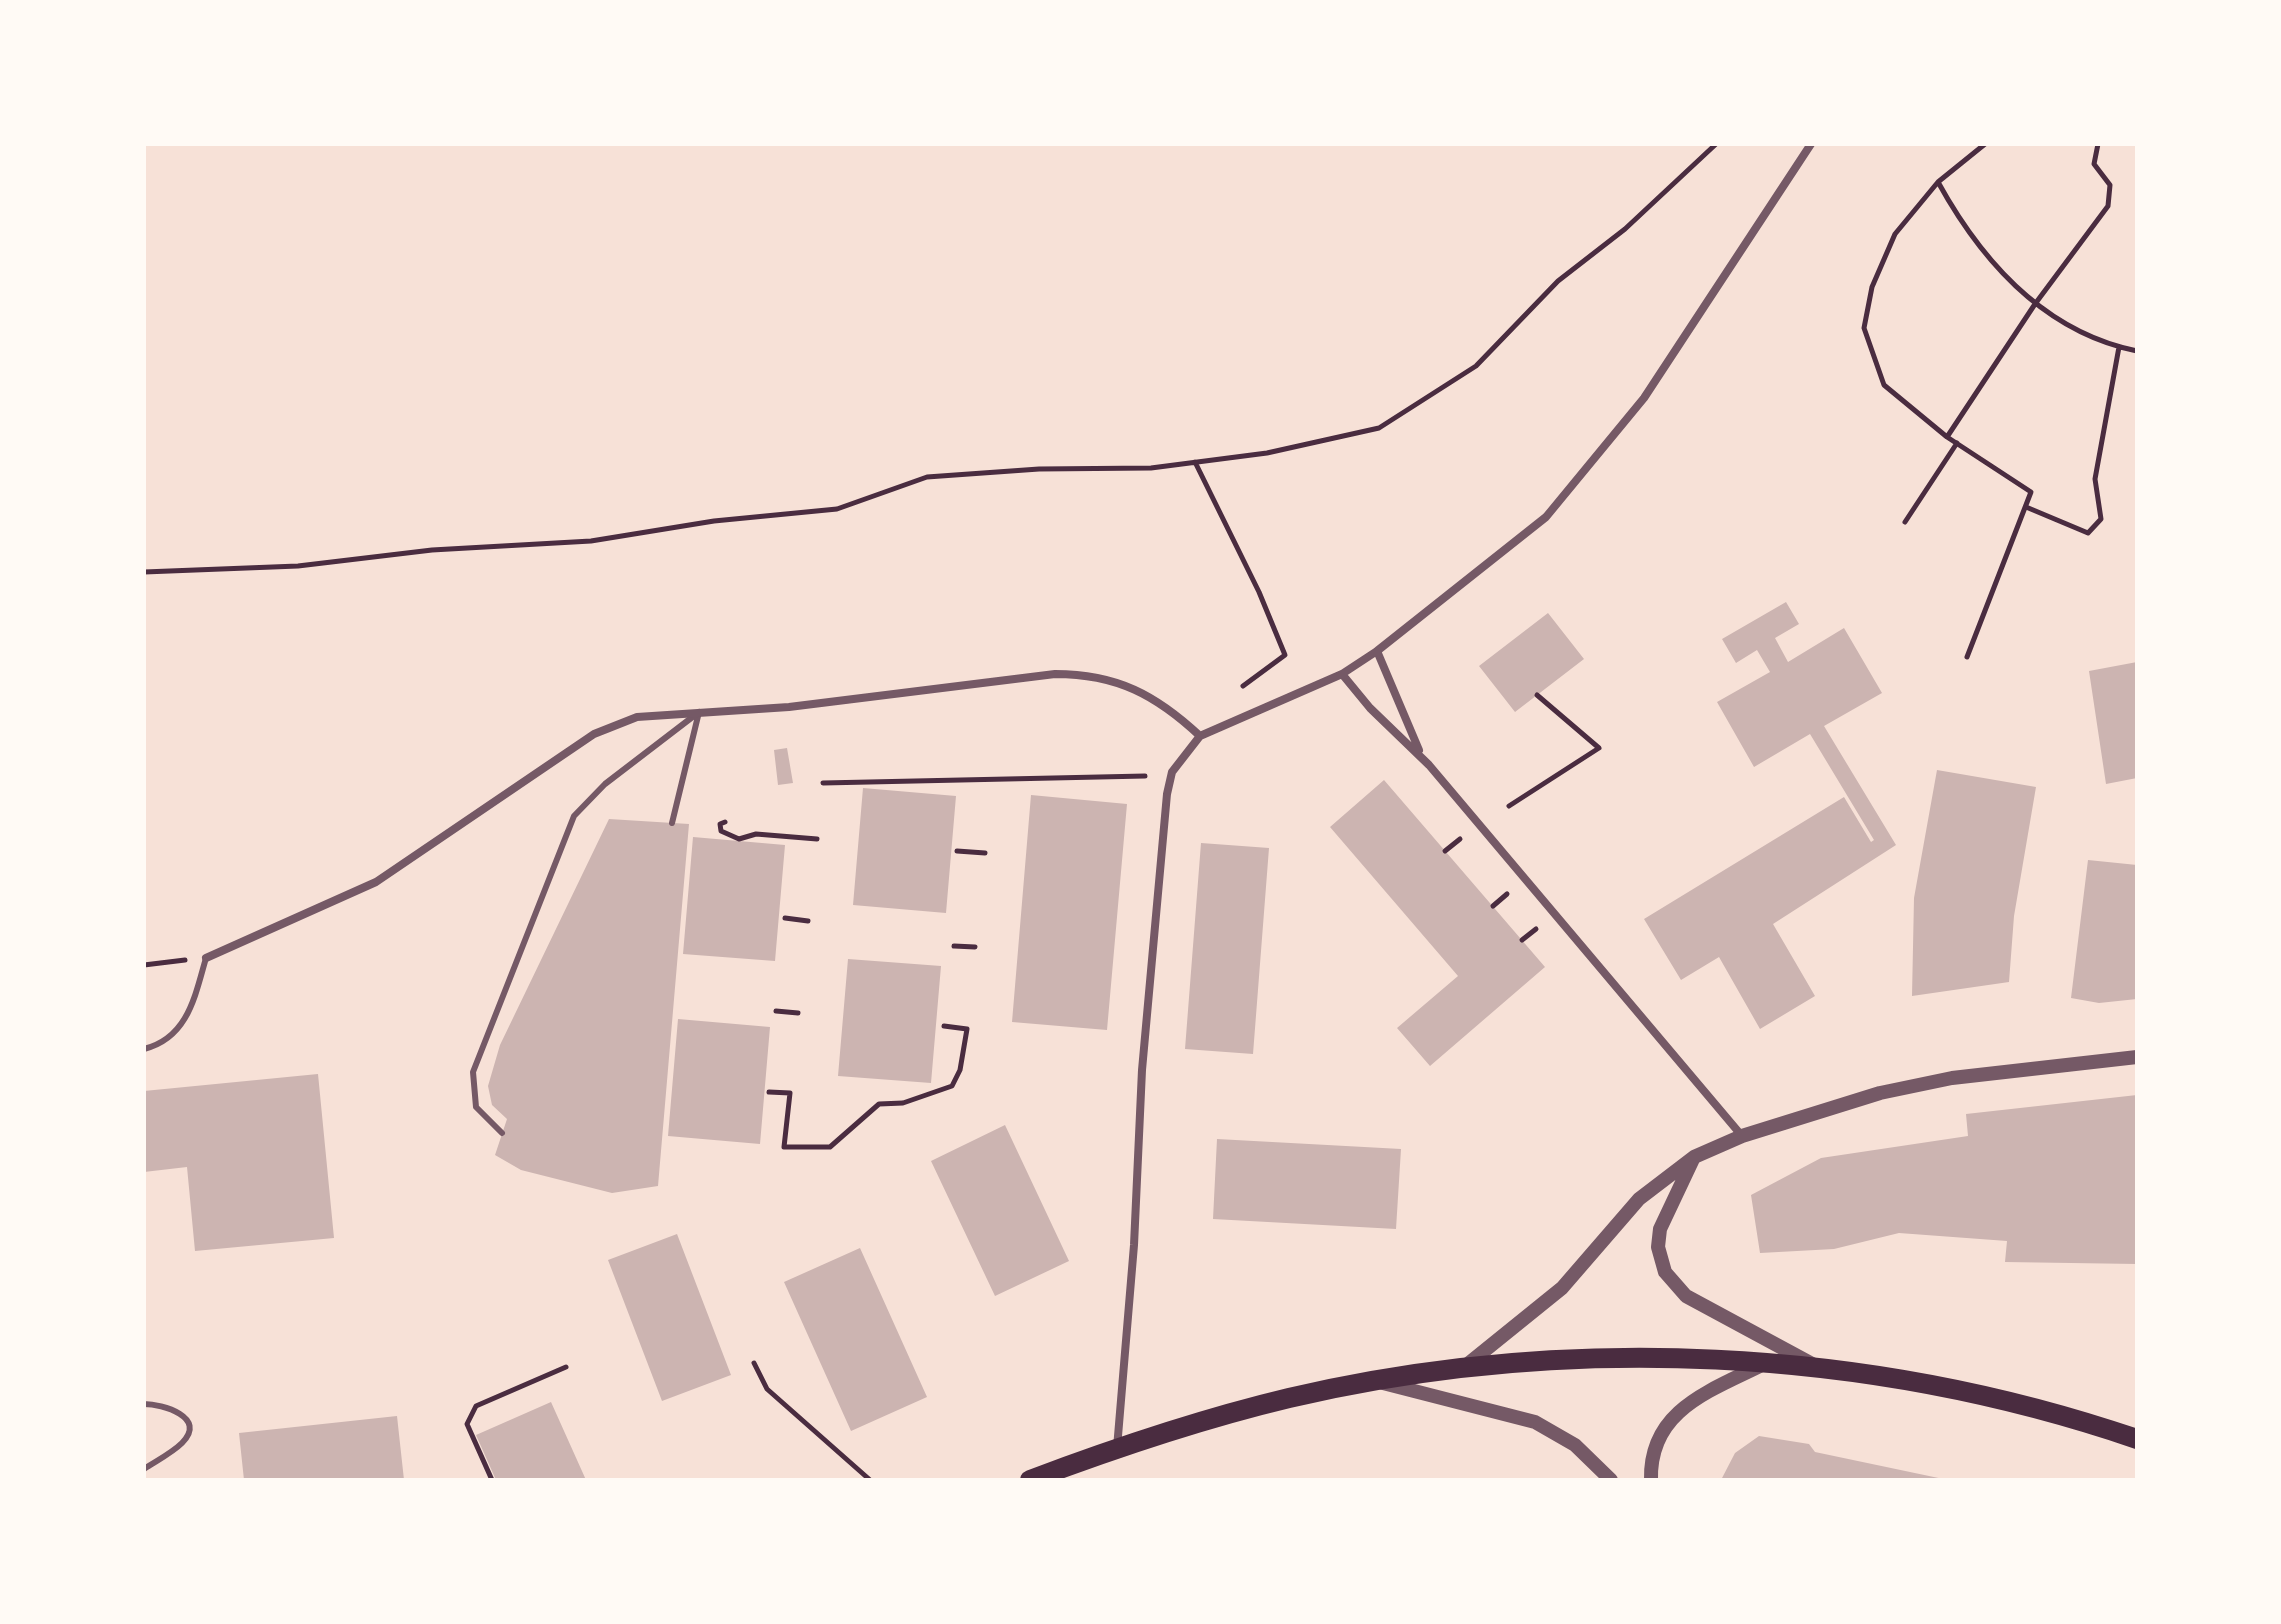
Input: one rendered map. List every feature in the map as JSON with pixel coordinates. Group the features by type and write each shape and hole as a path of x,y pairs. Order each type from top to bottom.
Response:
{"main road":[{"path":"1030,1480 1117,1448 1289,1398 1461,1369 1623,1357 1765,1363 1821,1369 1958,1391 2137,1439"}],"street":[{"path":"1117,1448 1134,1245 1142,1070 1167,794 1172,772 1200,736 1342,674 1377,651 1546,517 1644,398 1811,144"},
{"path":"1377,651 1421,755"},
{"path":"206,958 376,882 594,734 637,717 789,707 1055,674 1083,674 1113,681 1158,701 1200,736"},
{"path":"1342,674 1370,708 1421,755 1742,1136"},
{"path":"1461,1369 1562,1288 1639,1199 1694,1157 1742,1136 1811,1113 1916,1085 2137,1057"},
{"path":"1694,1157 1660,1229 1658,1247 1665,1272 1679,1291 1702,1307 1821,1369"},
{"path":"1651,1480 1652,1449 1667,1423 1695,1400 1765,1363"},
{"path":"1379,1382 1535,1422 1575,1445 1611,1480"}],"lane":[{"path":"672,823 699,712"},
{"path":"502,1133 476,1107 473,1072 574,816 605,784 699,712"},
{"path":"144,1049 172,1037 184,1021 206,958"},
{"path":"144,1404 176,1409 183,1414 188,1427 183,1442 144,1469"}],"path":[{"path":"144,572 298,566 432,550 591,541 714,521 837,509 927,477 1039,469 1151,468 1267,453 1379,428 1476,366 1558,281 1625,229 1716,144"},
{"path":"1967,657 2031,492 1947,437 1884,385 1864,328 1872,287 1895,234 1938,182 1985,144"},
{"path":"1947,437 2035,304 2108,206 2110,185 2094,164 2098,144"},
{"path":"1938,182 1962,225 2009,283 2049,315 2119,347 2137,351"},
{"path":"2026,507 2088,533 2101,519 2095,479 2119,347"},
{"path":"1905,522 1957,443"},
{"path":"1195,462 1259,592 1285,655 1243,686"},
{"path":"1509,806 1599,748 1537,695"},
{"path":"823,783 1145,776"},
{"path":"725,822 720,824 721,831 739,839 756,834 817,839"},
{"path":"1445,851 1461,838"},
{"path":"957,851 985,853"},
{"path":"1493,906 1507,894"},
{"path":"785,918 808,921"},
{"path":"1522,940 1536,929"},
{"path":"954,946 975,947"},
{"path":"144,965 206,958"},
{"path":"776,1011 798,1013"},
{"path":"769,1092 790,1093 784,1147 830,1147 879,1104 903,1103 952,1086 960,1070 967,1029 944,1026"},
{"path":"754,1363 767,1389 870,1480"},
{"path":"492,1480 467,1424 476,1406 566,1367"}],"building":[{"path":"1786,602 1799,624 1775,638 1788,662 1844,628 1882,693 1824,726 1896,845 1773,924 1815,996 1760,1029 1719,957 1681,980 1644,919 1844,797 1871,842 1874,840 1810,734 1754,767 1717,702 1770,672 1757,650 1736,663 1722,639"},
{"path":"1548,613 1584,659 1515,712 1479,666"},
{"path":"2137,662 2137,778 2106,784 2089,671"},
{"path":"787,748 793,783 778,785 774,750"},
{"path":"1937,770 2036,787 2014,916 2009,982 1912,996 1914,898"},
{"path":"1384,780 1545,967 1430,1066 1397,1028 1458,976 1330,827"},
{"path":"863,788 956,796 946,913 853,905"},
{"path":"1031,795 1127,804 1107,1030 1012,1022"},
{"path":"609,819 689,824 658,1186 612,1193 521,1170 495,1155 507,1119 492,1105 488,1086 500,1045"},
{"path":"693,837 785,845 775,961 683,954"},
{"path":"1201,843 1269,848 1253,1054 1185,1049"},
{"path":"2088,860 2137,865 2137,999 2099,1003 2071,998"},
{"path":"848,959 941,966 931,1083 838,1076"},
{"path":"678,1019 770,1027 760,1144 668,1136"},
{"path":"318,1074 334,1238 195,1251 187,1167 144,1172 144,1091"},
{"path":"2137,1095 2137,1264 2005,1262 2007,1241 1899,1233 1834,1249 1760,1253 1751,1195 1821,1158 1968,1136 1966,1114"},
{"path":"1005,1125 1069,1261 995,1296 931,1161"},
{"path":"1217,1139 1401,1149 1396,1229 1213,1219"},
{"path":"677,1234 731,1375 662,1401 608,1260"},
{"path":"860,1248 927,1397 851,1431 784,1282"},
{"path":"551,1402 586,1480 496,1480 476,1435"},
{"path":"397,1416 404,1480 244,1480 239,1433"},
{"path":"1759,1436 1809,1444 1815,1452 1948,1480 1721,1480 1735,1453"}]}
